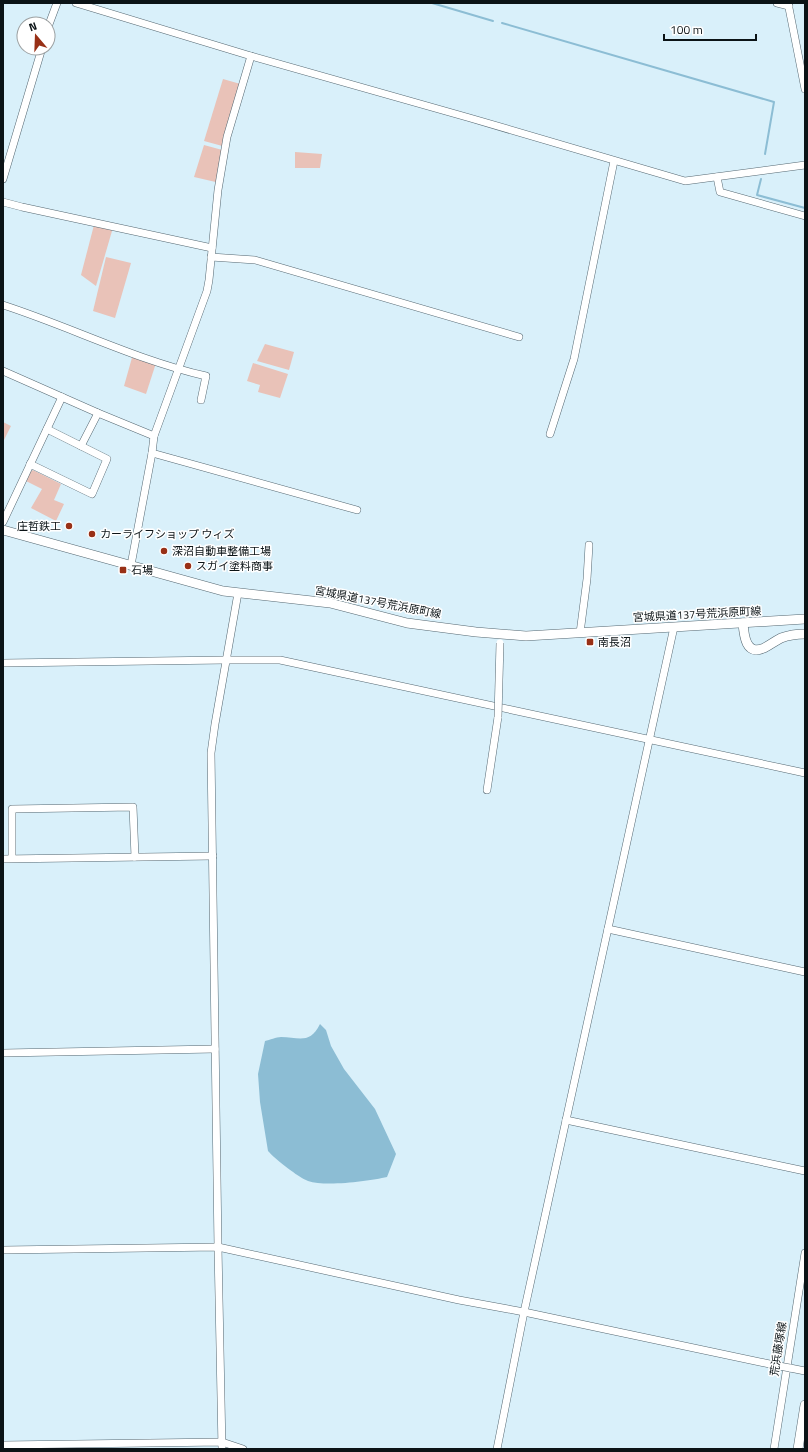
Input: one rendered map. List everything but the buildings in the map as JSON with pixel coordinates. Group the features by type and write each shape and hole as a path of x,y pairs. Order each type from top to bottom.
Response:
{"main road":[{"name":"宮城県道137号荒浜原町線","path":"3,530 223,591 330,603 407,623 500,634 526,636 805,619"},
{"path":"743,623 746,642 750,647 756,650 787,636 805,634"},
{"path":"798,1449 805,1405"}],"street":[{"path":"52,16 57,3"},
{"path":"76,3 251,56 685,181 805,165"},
{"path":"777,3 788,5 804,86"},
{"path":"3,179 40,56"},
{"path":"131,565 154,436 177,370 203,304 209,280 218,190 227,137 251,56"},
{"path":"550,434 574,359 614,161"},
{"path":"717,177 720,192 805,216"},
{"path":"3,202 212,248"},
{"path":"211,257 256,260 519,337"},
{"path":"3,305 55,323 177,370 206,376 201,400"},
{"path":"3,371 154,436"},
{"path":"3,522 62,397"},
{"path":"81,446 98,413"},
{"path":"30,464 92,494 107,459 47,430"},
{"path":"152,453 357,510"},
{"path":"580,633 587,579 589,545"},
{"path":"222,1445 211,753 238,593"},
{"path":"497,1449 524,1312 674,627"},
{"path":"487,790 498,716 500,634"},
{"path":"3,663 280,660 805,773"},
{"path":"12,858 12,809 133,806 135,857"},
{"path":"3,859 213,856"},
{"path":"608,929 805,972"},
{"path":"3,1053 215,1050"},
{"path":"566,1120 805,1171"},
{"path":"3,1250 218,1247 459,1300 524,1312 805,1371"},
{"name":"荒浜藤塚線","path":"774,1449 805,1253"},
{"path":"3,1445 222,1445 243,1449"}],"shaded area":[{"path":"223,79 244,85 226,147 204,141"},
{"path":"204,145 226,151 220,183 194,177"},
{"path":"295,152 322,154 320,168 295,168"},
{"path":"94,225 111,228 112,231 96,286 81,275"},
{"path":"106,257 131,263 115,318 93,311"},
{"path":"265,344 294,352 289,370 257,361"},
{"path":"133,354 156,363 146,394 124,386"},
{"path":"253,363 288,374 280,398 258,392 260,385 247,381"},
{"path":"3,422 11,426 3,442"},
{"path":"33,470 61,484 54,500 64,504 56,521 31,508 42,489 26,481 30,472"}],"water":[{"path":"320,1024 326,1030 331,1046 344,1069 375,1109 396,1154 387,1177 348,1183 316,1183 299,1176 268,1151 260,1102 258,1074 265,1041 279,1037 308,1037 316,1031"}],"waterway":[{"path":"432,3 493,21"},
{"path":"502,23 774,102 765,154"},
{"path":"761,179 757,195 805,208"}],"place":[{"name":"庄哲鉄工","path":"69,526"},
{"name":"カーライフショップ ウィズ","path":"92,534"},
{"name":"深沼自動車整備工場","path":"164,551"},
{"name":"スガイ塗料商事","path":"188,566"},
{"name":"石場","path":"123,570"},
{"name":"南長沼","path":"590,642"}]}
